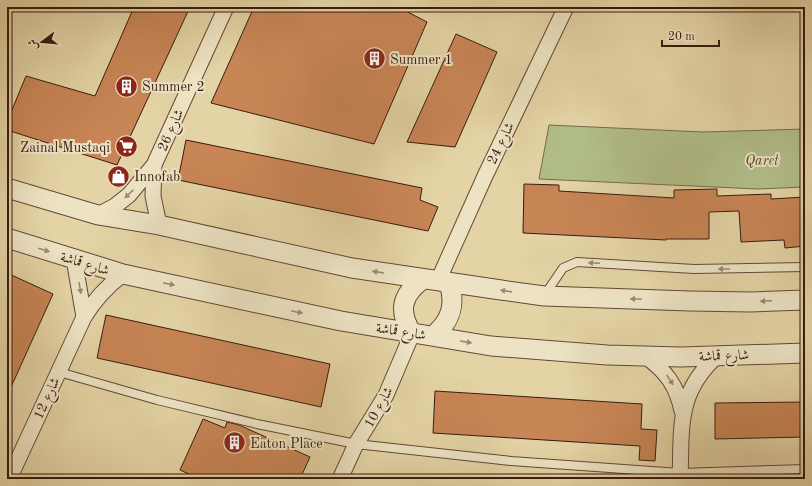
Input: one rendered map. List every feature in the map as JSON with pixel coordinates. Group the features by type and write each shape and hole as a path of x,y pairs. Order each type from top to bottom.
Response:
{"street":[{"name":"شارع 26","path":"98,215 115,206 129,195 154,165 226,7"},
{"name":"شارع 24","path":"437,281 484,176 566,7"},
{"name":"شارع 26","path":"154,165 153,196 159,225"},
{"path":"7,188 98,215 159,225 352,268 437,281 544,296 736,302 805,300"},
{"name":"شارع قماشة","path":"7,238 124,274 333,320 491,346 607,355 645,356 717,356 805,353"},
{"path":"74,259 84,317"},
{"name":"شارع 12","path":"9,479 84,317 94,300 108,286 124,274"},
{"path":"412,334 406,323 403,310 406,297 412,286 437,281"},
{"path":"434,336 443,328 449,318 453,306 453,294 437,281"},
{"name":"شارع 10","path":"340,479 356,444 386,395 412,334"},
{"path":"645,356 659,366 671,379 678,395 682,412 680,476"},
{"path":"682,412 687,396 695,381 704,367 717,356"}],"lane":[{"path":"544,296 563,268 577,262 694,269 805,267"},
{"path":"59,372 157,400 256,424 356,444 680,476 805,469"}],"green space":[{"name":"Qaret","path":"549,125 703,132 805,129 805,187 758,189 539,179"}],"building":[{"name":"Summer 2","path":"134,7 190,7 117,165 7,130 7,122 26,76 95,96"},
{"name":"Summer 1","path":"254,7 398,7 427,22 374,144 211,103"},
{"path":"456,34 497,52 455,147 407,142"},
{"path":"186,140 422,188 420,200 438,207 428,231 178,180"},
{"path":"524,184 559,185 559,191 674,198 674,190 717,189 717,196 771,194 771,199 805,197 805,246 785,248 784,240 741,242 739,211 709,212 709,239 666,240 523,233"},
{"path":"7,273 53,294 7,396"},
{"path":"106,315 330,364 321,407 97,358"},
{"path":"435,391 642,404 641,429 657,430 655,461 639,460 640,446 433,433"},
{"path":"805,402 805,437 715,439 715,403"},
{"name":"Eaton Place","path":"203,419 225,428 227,422 239,425 310,457 300,479 200,479 180,470"}],"place":[{"name":"Summer 1","path":"374,59"},
{"name":"Summer 2","path":"127,86"},
{"name":"Zainal Mustaqi","path":"126,147"},
{"name":"Innofab","path":"119,176"},
{"name":"Eaton Place","path":"235,443"}]}
